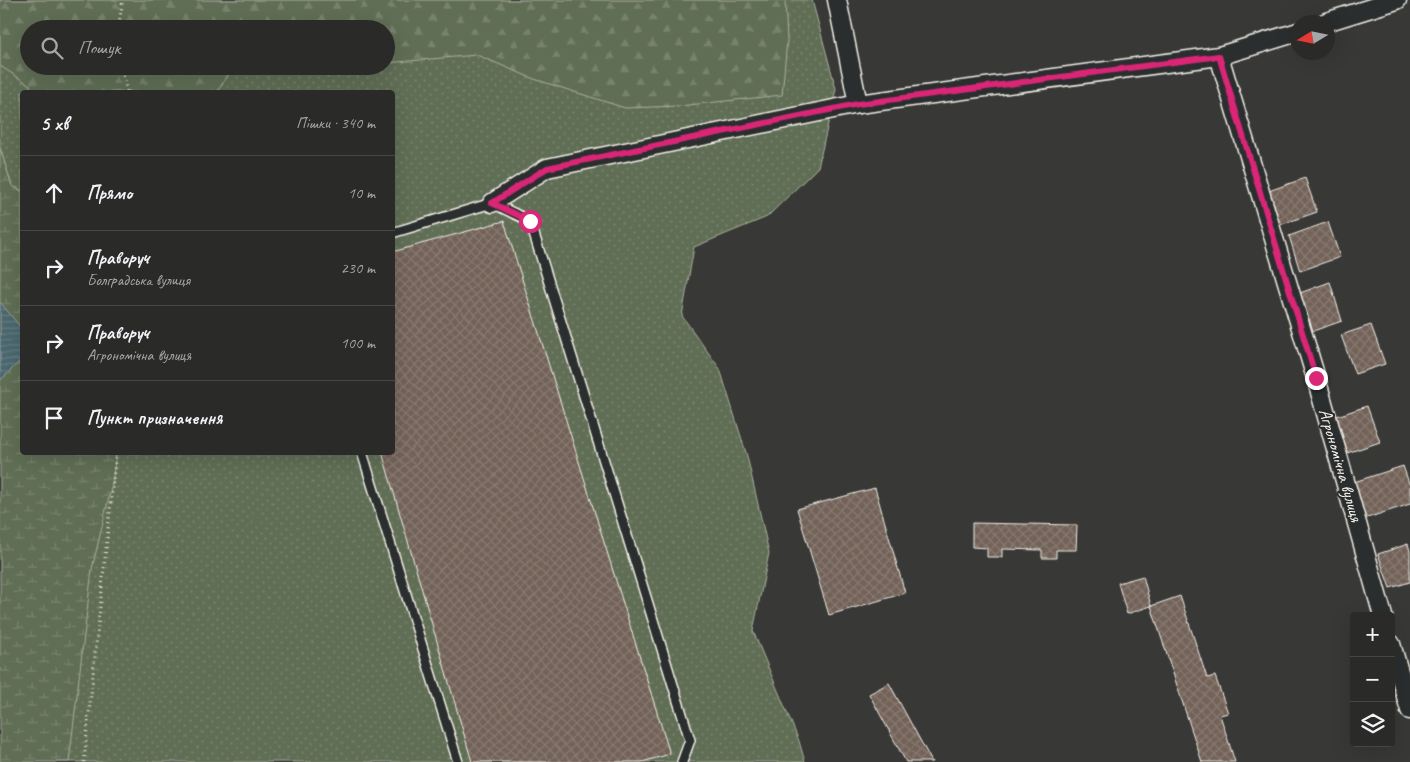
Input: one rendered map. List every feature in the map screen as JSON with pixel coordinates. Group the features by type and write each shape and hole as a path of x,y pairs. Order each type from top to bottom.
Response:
{"street":[{"path":"837,0 858,104"},
{"path":"1335,19 1396,0"},
{"path":"492,203 547,168 858,104 1219,56 1290,34"},
{"name":"Агрономічна вулиця","path":"1219,56 1316,378 1382,612"},
{"path":"1395,657 1410,710"}],"lane":[{"path":"395,232 492,203 530,221 690,740 682,762"},
{"path":"363,455 458,762"}],"path":[{"path":"120,20 123,0"},
{"path":"123,75 127,90"},
{"path":"84,762 116,455"}],"green space":[{"path":"0,0 812,0 836,89 818,167 767,217 694,247 682,316 720,369 747,456 769,553 753,631 799,741 805,762 56,762 81,611 116,455 395,455 395,90 20,90 20,190 12,186 0,148"},
{"path":"0,0 785,0 787,40 782,95 679,106 625,108 534,79 477,55 395,62 395,20 20,20 20,75 228,75 218,90 30,90 30,85 0,66"},
{"path":"0,148 12,186 20,190 20,455 116,455 112,484 92,569 69,762 0,762"}],"water":[{"path":"0,302 20,327 20,361 0,381"}],"building":[{"path":"1305,178 1317,212 1277,226 1266,192"},
{"path":"504,221 670,754 642,762 472,762 383,455 395,455 395,251"},
{"path":"1328,222 1340,257 1300,271 1289,236"},
{"path":"1330,282 1342,321 1313,331 1300,293"},
{"path":"1371,325 1385,364 1355,374 1341,335"},
{"path":"1367,406 1380,442 1347,453 1334,417"},
{"path":"1403,466 1410,486 1410,504 1364,519 1351,483"},
{"path":"875,488 905,593 829,615 797,509"},
{"path":"972,523 1077,525 1076,550 1056,550 1056,558 1042,558 1042,550 1002,549 1002,557 987,557 987,548 972,547"},
{"path":"1408,544 1410,551 1410,582 1390,588 1378,554"},
{"path":"1143,576 1151,606 1127,614 1118,583"},
{"path":"1180,596 1207,678 1215,676 1228,713 1220,715 1235,762 1202,762 1151,606"},
{"path":"889,683 932,762 906,762 869,694"}],"route":[{"path":"530,221 492,203 547,168 858,104 1219,56 1316,378"}]}
